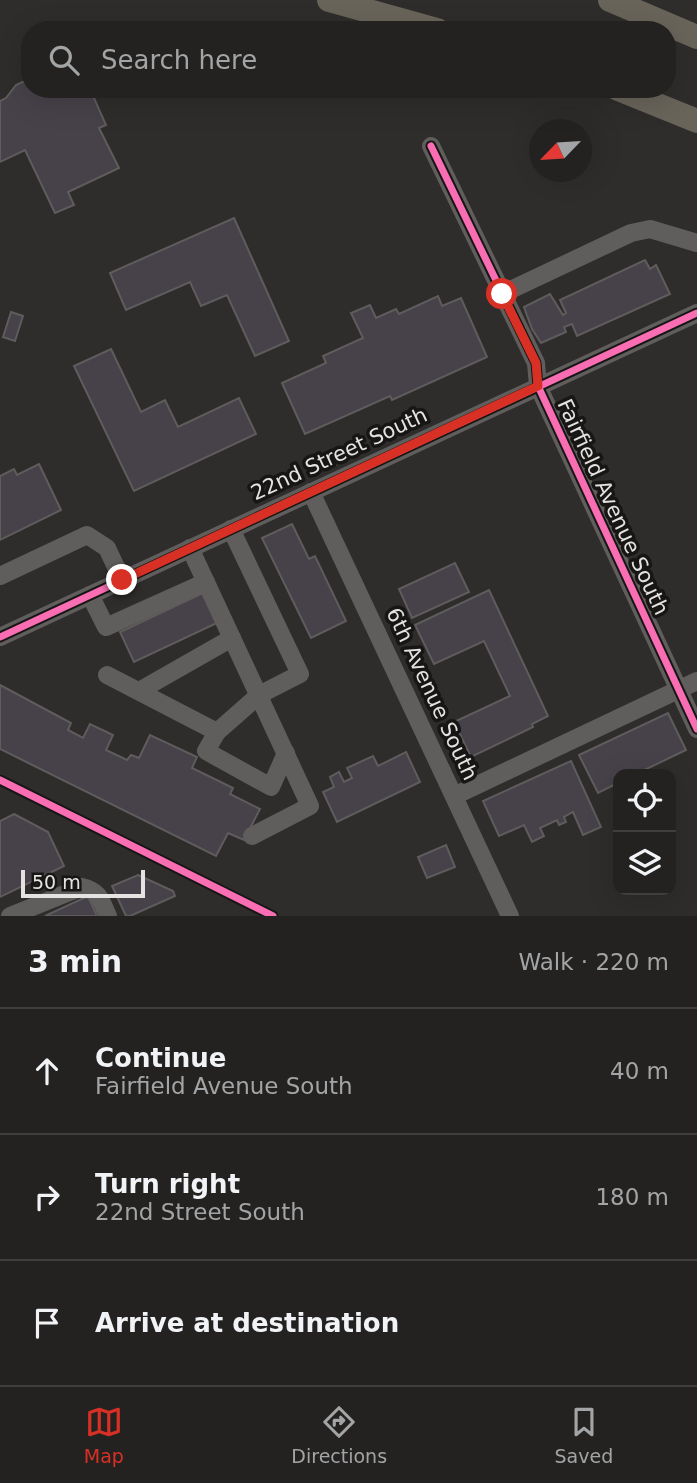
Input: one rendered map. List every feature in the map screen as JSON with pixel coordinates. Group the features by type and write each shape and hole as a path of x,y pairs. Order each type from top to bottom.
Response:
{"highway":[{"path":"329,0 405,21"},
{"path":"371,0 432,21"},
{"path":"610,0 659,21"},
{"path":"676,28 697,37"},
{"path":"640,98 697,121"}],"street":[{"name":"Fairfield Avenue South","path":"431,146 536,363 538,386 697,729"},
{"path":"502,294 631,233 650,229 697,243"},
{"name":"22nd Street South","path":"0,637 697,313"},
{"name":"6th Avenue South","path":"311,492 510,916"},
{"path":"231,529 300,674 258,695 217,732 206,751 271,787 286,754"},
{"path":"0,576 87,534 107,548 122,580"},
{"path":"190,548 310,806 252,836"},
{"path":"90,595 106,627 206,582"},
{"path":"139,691 232,638"},
{"path":"107,674 217,732"},
{"path":"454,796 697,681"},
{"path":"10,916 82,887 93,890 108,916"}],"building":[{"path":"21,83 21,98 94,98 106,125 99,128 119,168 68,192 74,205 55,213 25,150 0,162 0,101 6,98"},
{"path":"234,218 289,341 255,356 227,295 201,306 190,282 126,310 110,273"},
{"path":"645,260 650,269 656,265 670,294 577,336 572,324 564,327 566,332 541,343 532,329 524,307 550,294 563,315 566,313 560,300"},
{"path":"438,296 442,306 461,298 487,357 392,400 390,396 305,434 282,383 326,363 323,356 363,338 351,313 370,305 376,318 396,309 399,314"},
{"path":"11,312 23,316 15,341 3,337"},
{"path":"111,349 141,412 165,400 178,427 239,398 256,434 134,491 74,366"},
{"path":"39,464 61,510 0,540 0,476 14,469 17,475"},
{"path":"292,524 309,559 315,556 346,621 311,638 262,538"},
{"path":"455,563 469,592 412,618 399,589"},
{"path":"489,590 548,716 532,724 533,727 471,757 454,722 510,696 484,641 434,664 415,625"},
{"path":"205,592 219,622 134,662 120,632"},
{"path":"0,685 71,723 68,730 83,738 90,724 113,735 106,750 127,760 131,755 139,758 150,735 197,757 192,768 233,788 230,794 260,809 244,840 228,833 216,856 0,749"},
{"path":"668,713 686,750 646,769 613,769 613,786 598,793 579,755"},
{"path":"406,752 420,782 337,822 323,792 334,787 330,777 339,772 344,782 352,778 347,768 373,756 378,766"},
{"path":"571,761 601,827 583,835 573,812 564,817 566,822 559,825 557,820 540,828 544,836 532,842 524,825 499,836 483,801"},
{"path":"14,814 48,832 64,866 0,897 0,821"},
{"path":"446,845 455,867 427,878 418,857"},
{"path":"138,875 173,891 175,896 126,916 112,886"},
{"path":"88,896 97,916 45,916"}],"cycle path":[{"path":"431,146 536,363 538,386 697,729"},
{"path":"0,637 697,313"},
{"path":"0,780 273,916"}],"route":[{"path":"122,580 538,386 536,363 502,294"}]}
